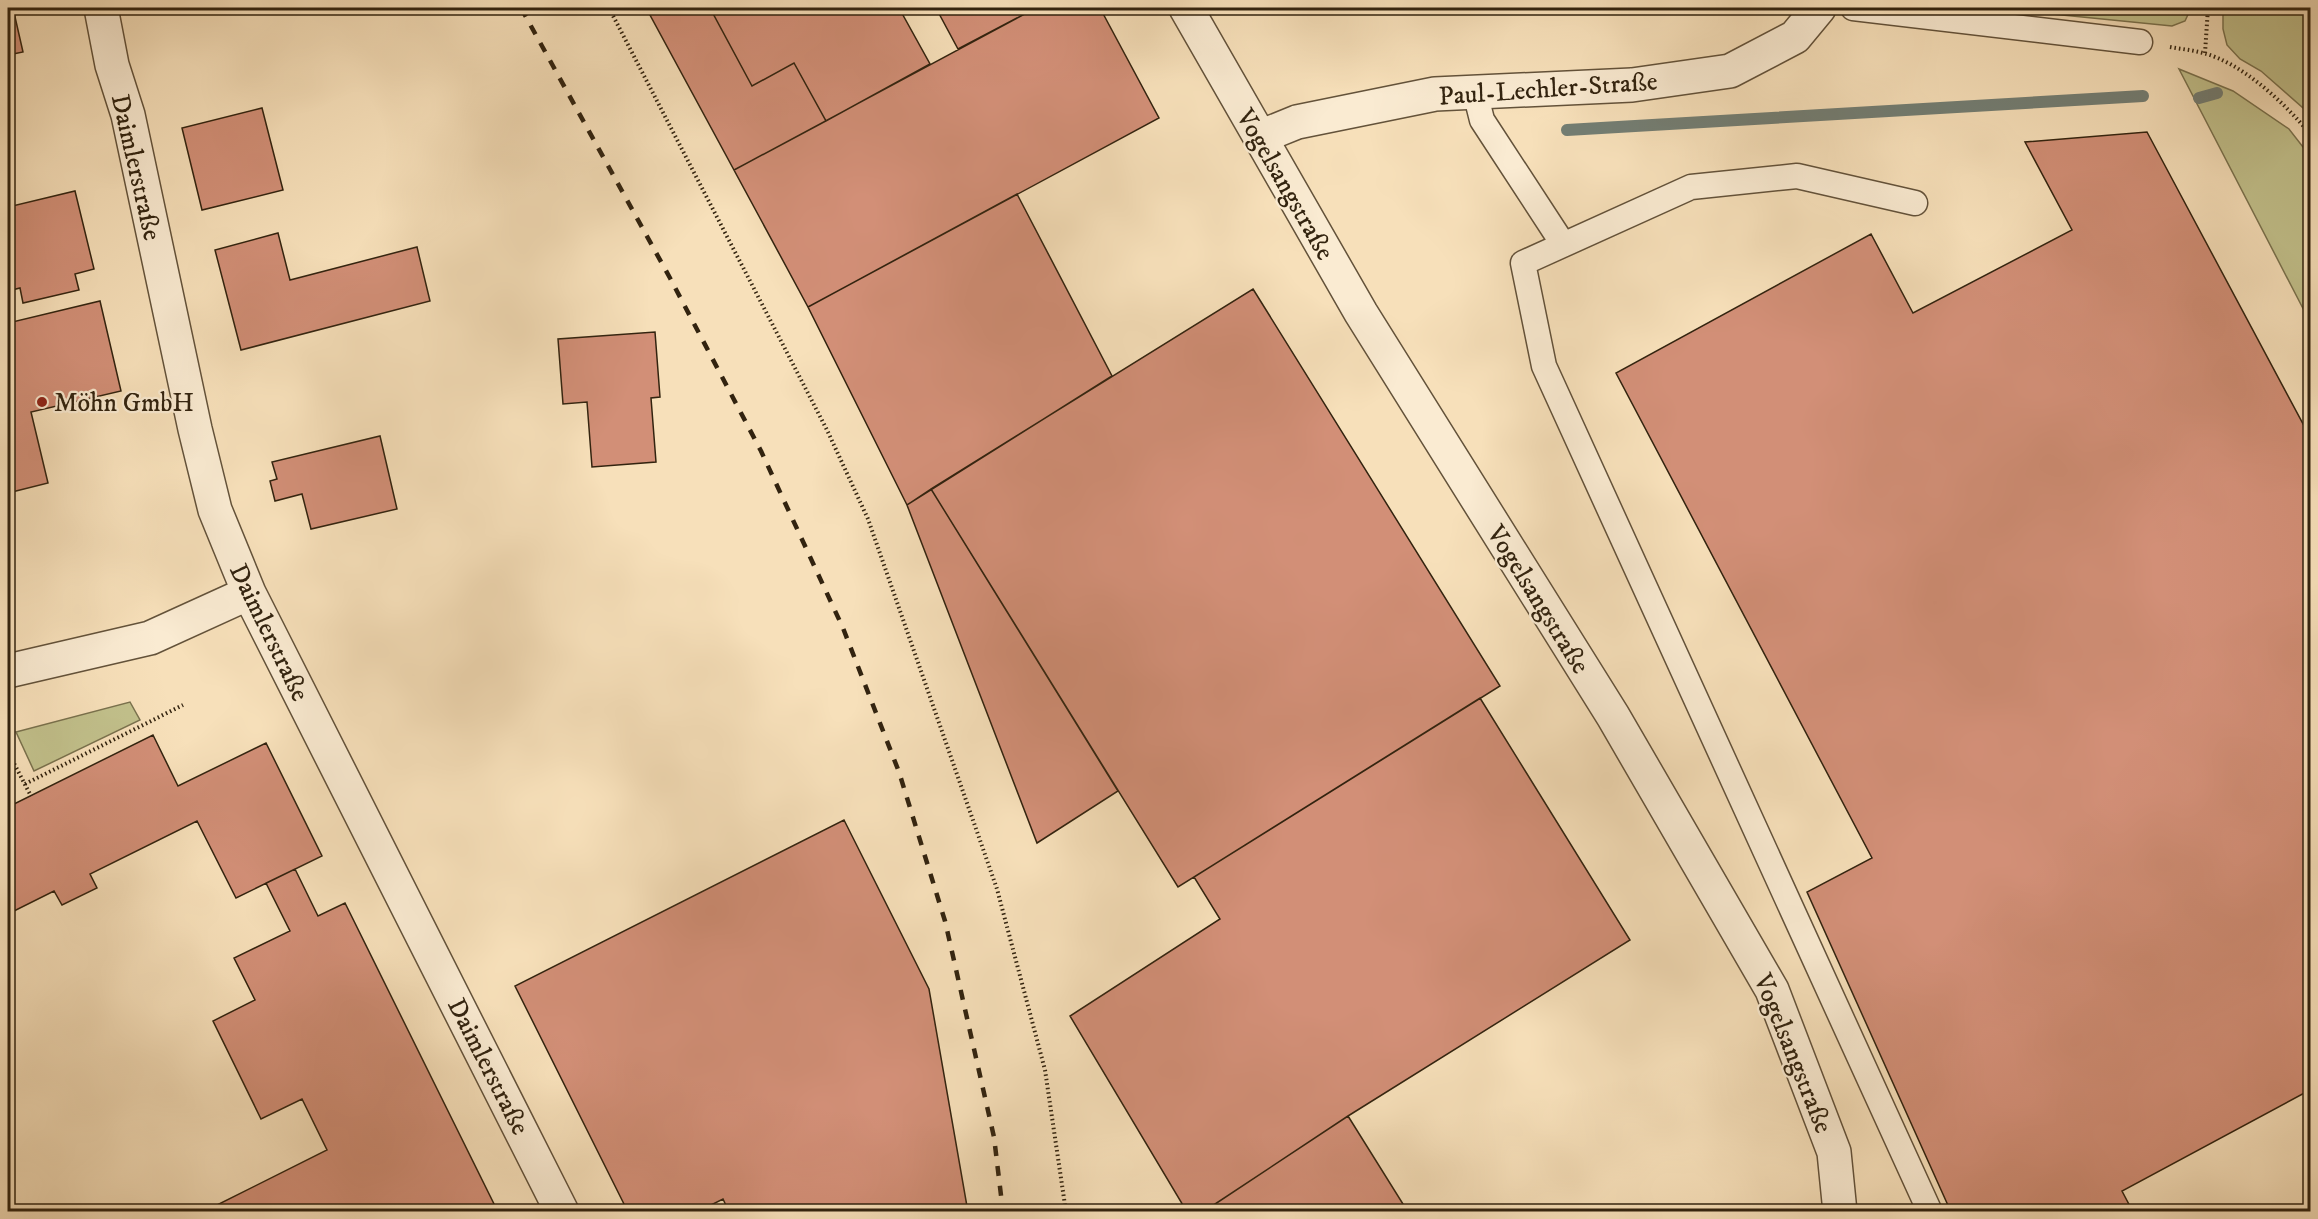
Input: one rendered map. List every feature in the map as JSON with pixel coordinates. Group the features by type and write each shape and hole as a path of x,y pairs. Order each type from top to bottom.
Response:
{"street":[{"name":"Daimlerstraße","path":"101,8 112,65 128,115 195,429 215,510 249,593 562,1212"},
{"name":"Vogelsangstraße","path":"1186,8 1361,313 1658,791 1772,990 1834,1152 1840,1212"},
{"name":"Paul-Lechler-Straße","path":"1260,137 1297,122 1435,94 1632,86 1730,71 1795,37 1819,8"},
{"path":"8,671 150,638 249,593"}],"lane":[{"path":"1853,8 2140,42"},
{"path":"1475,92 1482,120 1563,244"},
{"path":"1915,203 1797,176 1691,187 1523,263 1544,366 1930,1212"}],"path":[{"path":"609,8 827,430 868,519 997,889 1045,1070 1066,1212"},
{"path":"2205,53 2208,8"},
{"path":"2140,42 2205,53 2251,75 2301,122 2310,134"},
{"path":"25,784 183,705"},
{"path":"8,752 31,796"}],"shaded area":[{"path":"2011,8 2191,8 2185,21 2172,26 2012,10"},
{"path":"2223,8 2310,8 2310,114 2261,71 2240,59 2227,45 2223,29"},
{"path":"2179,69 2233,91 2289,129 2310,156 2310,322"},
{"path":"130,702 140,720 34,771 16,732"}],"building":[{"path":"8,8 13,8 23,52 8,55"},
{"path":"664,8 710,8 752,86 794,63 826,121 734,170 650,15"},
{"path":"710,8 899,8 930,64 826,121 794,63 752,86"},
{"path":"936,8 1036,8 958,49"},
{"path":"1036,8 1100,8 1159,118 808,307 734,170"},
{"path":"262,108 283,190 202,210 182,128"},
{"path":"2147,132 2310,437 2310,1090 2122,1191 2133,1212 1951,1212 1807,892 1872,858 1616,373 1871,234 1913,313 2072,230 2025,142"},
{"path":"75,191 94,269 75,274 79,290 23,303 20,288 8,291 8,207"},
{"path":"1017,194 1112,376 907,505 808,307"},
{"path":"278,233 290,280 417,247 430,301 241,350 215,250"},
{"path":"1253,289 1500,686 1178,887 931,489"},
{"name":"Möhn GmbH","path":"100,301 121,391 31,412 48,483 8,493 8,323"},
{"path":"655,332 660,397 651,398 656,462 592,467 587,402 563,404 558,339"},
{"path":"380,436 397,509 311,529 302,494 275,501 270,481 277,479 272,462"},
{"path":"931,489 1118,791 1037,843 907,505"},
{"path":"1480,698 1630,940 1348,1116 1203,1212 1187,1212 1070,1016 1220,919 1194,877"},
{"path":"153,735 178,786 266,743 322,856 236,898 197,821 90,874 97,888 62,905 54,891 8,914 8,807"},
{"path":"844,820 929,989 968,1212 729,1212 723,1199 697,1212 628,1212 515,986"},
{"path":"295,869 318,916 345,903 498,1212 203,1212 327,1150 302,1099 261,1119 213,1021 255,1000 234,958 290,931 266,883"},
{"path":"1348,1116 1408,1212 1203,1212"}],"waterway":[{"path":"2199,98 2217,93"},
{"path":"1567,130 2143,96"}],"railway":[{"path":"521,8 670,278 761,451 843,628 899,772 945,921 994,1137 1003,1212"}],"place":[{"name":"Möhn GmbH","path":"42,402"}]}
